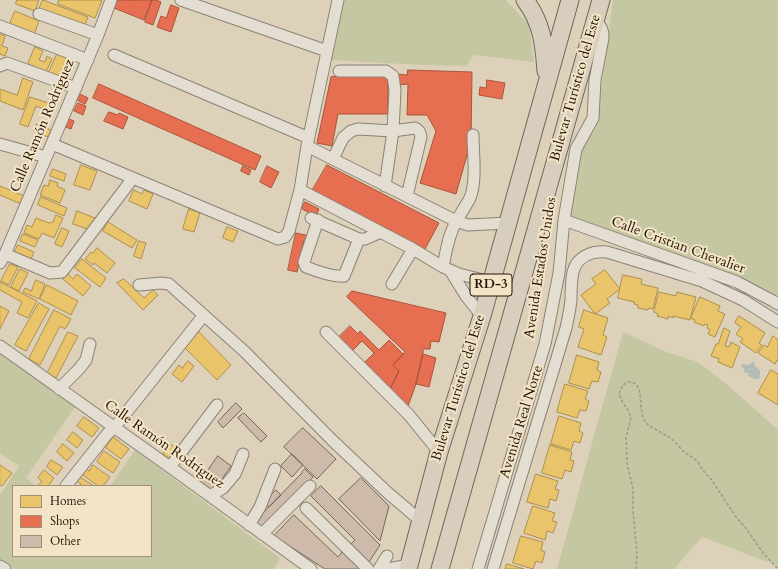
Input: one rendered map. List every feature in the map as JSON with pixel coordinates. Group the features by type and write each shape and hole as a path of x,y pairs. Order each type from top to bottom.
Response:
{"highway":[{"path":"525,0 540,27 544,46 547,84"},
{"name":"Bulevar Turístico del Este","path":"408,567 439,452 492,282 570,0"},
{"name":"Bulevar Turístico del Este","path":"440,569 594,20 601,0"}],"street":[{"name":"Calle Ramón Rodríguez","path":"2,259 88,60 111,0"},
{"path":"181,0 327,51"},
{"path":"52,144 278,239 285,237 290,231 300,190 308,142 338,0"},
{"path":"39,14 98,35"},
{"name":"Avenida Estados Unidos","path":"478,569 545,344 558,273 564,220 576,150 593,118 595,80 604,38 600,25 594,20"},
{"path":"0,26 88,60"},
{"path":"114,55 308,142 333,159 456,221 468,225 508,223"},
{"path":"0,66 7,63 76,88"},
{"path":"339,71 379,71 386,72 393,76 395,90 392,131 385,186"},
{"path":"333,159 343,138 351,131 358,129 392,131 415,128 420,132 421,137 407,196"},
{"path":"473,135 474,179 472,190 470,198 456,221 449,237 447,269 482,316"},
{"path":"0,144 46,157"},
{"path":"2,259 50,273 62,272 133,178"},
{"path":"300,190 413,249 447,269 459,274 492,282"},
{"path":"359,239 344,276 312,270 306,267 304,262 314,219 359,239 366,239 381,232"},
{"name":"Calle Cristian Chevalier","path":"564,220 737,282 778,304"},
{"path":"392,284 413,249"},
{"name":"Avenida Real Norte","path":"493,569 566,328 573,273 576,265 582,258 589,253 598,251 607,252 702,280 744,300 778,322"},
{"path":"139,285 156,283 169,284 244,351 333,441 388,493 421,521"},
{"path":"67,485 204,315"},
{"path":"326,332 409,416 439,452"},
{"path":"59,389 86,360 90,344"},
{"name":"Calle Ramón Rodríguez","path":"0,346 311,569"},
{"path":"170,467 217,404"},
{"path":"210,496 223,488 235,474 243,454"},
{"path":"249,525 260,507 275,469"},
{"path":"262,534 310,486"},
{"path":"306,508 368,569"},
{"path":"379,569 387,556"},
{"path":"0,566 5,569"},
{"path":"388,569 408,567"}],"path":[{"path":"636,569 637,554 633,512 633,489 627,463 626,438 631,418 619,394 623,385 628,382 636,384 639,389 642,414 648,425 669,437 682,450 697,461 736,518 745,527 764,554 778,569"}],"green space":[{"path":"344,0 506,0 529,25 534,62 473,55 467,66 331,60"},
{"path":"613,0 778,0 778,303 569,216 574,197 581,150 596,128"},
{"path":"623,332 669,353 698,362 729,386 778,430 778,566 702,537 674,569 557,569"},
{"path":"0,347 75,407 26,478 34,485 12,485 12,557 152,557 152,485 111,485 135,450 280,558 274,569 15,569 0,560 0,495 19,466 0,453"}],"shaded area":[{"path":"754,361 754,365 760,370 759,379 748,376 749,373 745,373 741,366 743,364 749,365"}],"building: Homes":[{"path":"17,0 39,0 35,11 16,4"},
{"path":"43,0 88,17 84,27 39,9"},
{"path":"59,0 102,0 95,18 58,4"},
{"path":"15,11 39,21 34,35 10,24"},
{"path":"0,34 5,36 2,46 8,48 5,56 0,54"},
{"path":"35,47 43,51 39,60 45,62 47,56 52,59 46,72 28,64"},
{"path":"57,54 71,60 63,80 48,74"},
{"path":"23,78 33,82 23,110 0,101 0,89 17,95"},
{"path":"30,97 54,105 51,112 36,106 28,127 20,124"},
{"path":"37,124 51,130 48,137 34,131"},
{"path":"81,165 97,171 90,190 74,185"},
{"path":"53,169 66,174 64,181 50,176"},
{"path":"50,180 58,183 57,186 65,190 60,203 40,195 44,185 48,186"},
{"path":"0,186 24,196 21,204 0,195"},
{"path":"134,190 142,194 144,190 153,194 147,209 129,201"},
{"path":"41,197 67,208 64,216 38,205"},
{"path":"189,209 200,213 194,232 183,229"},
{"path":"77,211 95,218 90,230 73,224"},
{"path":"56,215 63,218 54,238 42,233 39,239 24,233 27,225 32,227 36,218 49,223 53,222"},
{"path":"108,222 137,240 132,248 103,231"},
{"path":"227,227 238,231 233,242 223,238"},
{"path":"62,228 69,231 62,247 55,244"},
{"path":"23,234 38,240 35,247 20,241"},
{"path":"139,241 146,243 141,259 134,256"},
{"path":"18,245 34,252 30,261 14,254"},
{"path":"97,248 115,263 107,273 94,263 93,265 85,259"},
{"path":"82,259 106,278 100,287 75,268"},
{"path":"10,264 18,267 9,285 1,281"},
{"path":"20,269 28,273 19,291 11,287"},
{"path":"605,270 620,289 607,299 610,303 595,314 581,295 596,284 592,279"},
{"path":"68,274 73,279 77,274 91,286 83,296 63,279"},
{"path":"623,275 642,279 641,284 658,288 653,309 649,308 648,310 638,308 638,305 634,304 634,302 618,298"},
{"path":"124,279 144,298 153,290 158,295 143,310 117,283"},
{"path":"36,280 45,284 39,299 23,292 25,288 31,291"},
{"path":"0,282 37,301 28,318 17,313 22,302 0,290"},
{"path":"47,285 78,301 71,315 40,299"},
{"path":"659,292 676,296 677,292 696,297 690,320 673,316 673,318 668,316 668,319 657,316 658,314 654,312"},
{"path":"700,297 720,306 718,311 725,314 715,337 708,334 710,330 707,328 708,325 705,324 704,326 694,322 695,320 691,318"},
{"path":"39,303 49,309 26,351 15,345"},
{"path":"0,306 9,311 0,329"},
{"path":"54,310 71,319 65,329 60,326 40,365 29,359"},
{"path":"584,310 608,318 603,335 607,337 601,355 578,347 584,329 579,327"},
{"path":"739,316 765,333 759,343 762,345 756,353 740,342 743,339 736,334 741,327 735,323"},
{"path":"724,328 730,331 725,346 729,347 731,342 740,347 732,368 718,362 719,359 711,356 716,344 718,344"},
{"path":"68,332 78,336 56,378 47,374"},
{"path":"199,332 231,365 217,380 184,347"},
{"path":"773,336 778,340 778,360 775,364 758,353 764,345 767,347"},
{"path":"577,355 599,362 597,370 601,372 598,382 592,381 589,389 569,383"},
{"path":"188,361 194,366 182,382 172,374 179,365 182,368"},
{"path":"771,370 778,374 778,405 758,393"},
{"path":"565,384 588,391 585,399 589,401 586,411 580,410 577,418 557,412"},
{"path":"559,416 581,423 579,431 583,433 580,443 574,441 571,450 551,444"},
{"path":"84,417 99,428 92,437 77,426"},
{"path":"73,432 83,440 77,448 67,440"},
{"path":"113,437 129,449 121,459 106,448"},
{"path":"63,444 74,453 67,461 57,452"},
{"path":"170,444 179,449 171,460 163,454"},
{"path":"550,445 572,452 570,460 574,461 571,472 565,470 562,479 542,473"},
{"path":"104,451 120,462 113,473 97,462"},
{"path":"51,460 63,467 57,475 47,467"},
{"path":"0,465 12,473 2,486 0,485"},
{"path":"93,465 110,477 104,485 97,485 80,473 84,467 89,471"},
{"path":"44,470 54,478 49,485 39,485 42,481 38,478"},
{"path":"536,474 558,481 555,489 559,490 556,501 550,499 548,508 527,502"},
{"path":"78,476 92,485 80,485 81,484 75,480"},
{"path":"533,506 555,513 552,521 557,522 553,533 547,531 545,540 524,533"},
{"path":"521,536 543,542 541,550 545,552 542,563 536,561 533,569 513,563"},
{"path":"507,564 524,569 505,569"}],"building: Shops":[{"path":"118,0 152,0 144,20 114,8"},
{"path":"152,0 161,2 153,25 145,22"},
{"path":"171,5 179,8 171,32 157,27 161,16 166,18"},
{"path":"408,70 472,72 471,141 456,194 420,183 436,131 427,115 407,115 408,84 398,85 397,74 407,75"},
{"path":"388,76 388,114 338,114 332,146 317,143 331,77"},
{"path":"487,80 505,83 502,99 479,95 480,87 486,88"},
{"path":"99,84 261,156 255,170 93,98"},
{"path":"80,94 88,98 85,104 77,100"},
{"path":"78,103 86,106 83,115 74,111"},
{"path":"109,112 118,115 119,113 128,117 123,129 104,121"},
{"path":"67,118 74,121 71,129 63,126"},
{"path":"327,165 439,223 424,251 312,191"},
{"path":"243,166 251,170 249,175 241,171"},
{"path":"267,166 279,172 271,188 260,182"},
{"path":"305,202 319,209 316,216 302,209"},
{"path":"296,233 310,236 308,240 304,240 297,272 288,270"},
{"path":"352,291 446,313 439,342 431,341 430,349 423,349 416,384 407,409 389,391 399,371 393,365 405,352 347,297"},
{"path":"350,326 358,334 360,331 379,350 389,340 403,354 393,365 399,371 389,391 363,364 374,353 362,341 351,352 337,339"},
{"path":"423,354 436,358 429,387 416,384"}],"building: Other":[{"path":"236,403 242,409 223,428 218,422"},
{"path":"244,413 267,436 261,442 238,418"},
{"path":"303,428 336,459 317,479 284,447"},
{"path":"292,454 303,465 292,477 281,466"},
{"path":"218,456 231,466 213,492 200,482"},
{"path":"305,469 313,477 261,529 254,522"},
{"path":"361,478 389,506 380,541 339,499"},
{"path":"321,486 380,545 369,562 351,544 355,540 311,496"},
{"path":"276,490 281,495 269,507 264,503"},
{"path":"294,515 338,557 342,552 360,569 325,569 274,536"}]}
